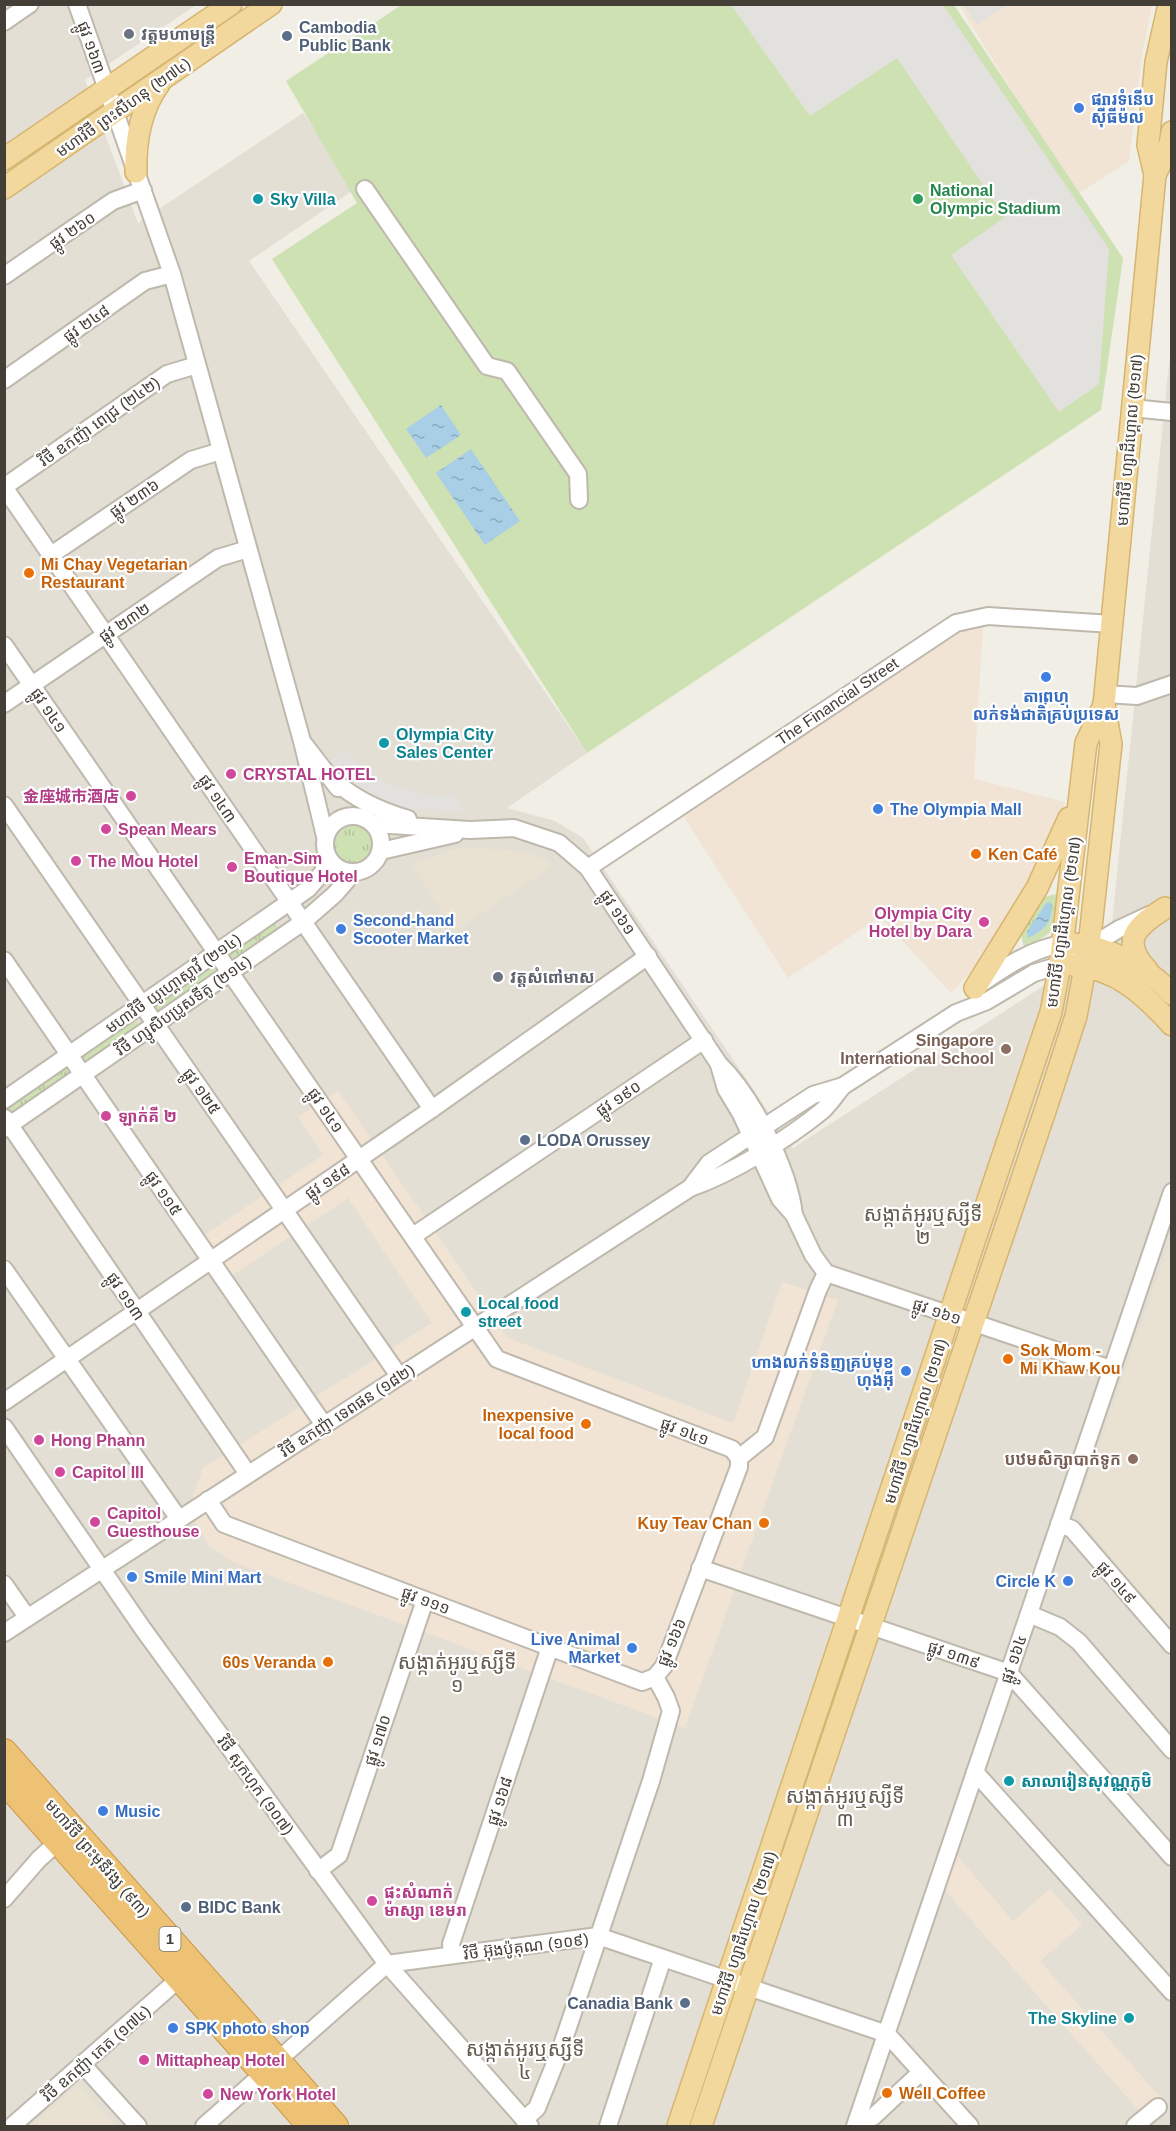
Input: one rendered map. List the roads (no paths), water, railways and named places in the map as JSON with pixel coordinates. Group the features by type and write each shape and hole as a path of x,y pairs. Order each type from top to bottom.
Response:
{"highway":[{"name":"មហាវិថី ព្រះមុនីវង្ស (៩៣)","path":"4,1752 271,2067 311,2127"},
{"name":"មហាវិថី ព្រះមុនីវង្ស (៩៣)","path":"4,1780 180,1978 335,2127"}],"main road":[{"name":"មហាវិថី ព្រះសីហនុ (២៧៤)","path":"4,159 231,4"},
{"name":"មហាវិថី ព្រះសីហនុ (២៧៤)","path":"4,188 271,4"},
{"name":"មហាវិថី ហ្សាដឹហ្គោល (២១៧)","path":"1163,176 1148,145 1156,62 1169,4"},
{"path":"139,181 135,146 149,98 163,79"},
{"name":"មហាវិថី ហ្សាដឹហ្គោល (២១៧)","path":"701,2127 1076,1016 1088,956 1111,744 1105,700 1132,408 1163,176 1172,132"},
{"name":"មហាវិថី ហ្សាដឹហ្គោល (២១៧)","path":"678,2127 1051,1012 1061,955 1086,743 1105,700"},
{"path":"975,988 1037,888 1080,789"},
{"path":"1168,907 1136,929 1133,939 1136,957 1172,994"},
{"path":"1061,955 1124,958 1154,977"},
{"path":"1088,956 1128,983 1172,1025"},
{"path":"1022,1100 1046,1108"}],"street":[{"path":"4,22 30,4"},
{"name":"ផ្លូវ ១៦៣","path":"77,4 172,274 302,741 325,837"},
{"name":"ផ្លូវ ២៦០","path":"4,276 139,181"},
{"path":"365,189 487,366 507,371 514,380 578,474 579,500"},
{"name":"ផ្លូវ ២៤៨","path":"4,380 145,281 172,274"},
{"name":"វិថី ឧកញ៉ា ពេជ្រ (២៤២)","path":"4,487 167,374 197,365"},
{"path":"1132,408 1172,412"},
{"name":"ផ្លូវ ២៣៦","path":"51,555 191,460 221,451"},
{"name":"ផ្លូវ ១៤៣","path":"4,487 432,1109"},
{"name":"ផ្លូវ ២៣២","path":"4,704 218,558 248,549"},
{"name":"The Financial Street","path":"588,868 956,623 987,616 1112,624"},
{"name":"ផ្លូវ ១៤១","path":"4,645 497,1359 732,1449 739,1458"},
{"path":"1105,700 1137,696 1172,684"},
{"path":"302,741 332,779 353,815"},
{"path":"332,779 354,798 383,812 440,827"},
{"name":"ផ្លូវ ១២៥","path":"4,805 399,1377"},
{"path":"353,815 361,816 374,824 381,838 381,851 368,868 354,872 340,869 327,855 325,837 336,821 353,815"},
{"name":"ផ្លូវ ១៦១","path":"374,824 470,830 514,828 560,843 588,868 719,1064 738,1082 764,1149 780,1199 794,1215 813,1255 826,1273 1111,1370"},
{"name":"ផ្លូវ ១៦១","path":"381,851 470,830"},
{"name":"មហាវិថី យូហ្គោស្លាវី (២១៤)","path":"4,1100 290,902 317,881 323,872 327,855"},
{"name":"វិថី ហ្សូសិបប្រូសទីតូ (២១៤)","path":"6,1124 83,1074 303,922 335,894 354,872"},
{"path":"1088,956 1168,907"},
{"name":"វិថី ឧកញ៉ា ទេពផន (១៨២)","path":"690,1188 709,1163 813,1095 843,1086 956,1013 987,1001 1061,955 1048,946 1025,956 975,988 956,1013"},
{"name":"ផ្លូវ ១៩៨","path":"4,1402 432,1109 648,956"},
{"name":"ផ្លូវ ១១៥","path":"4,960 324,1425"},
{"name":"ផ្លូវ ១៩០","path":"413,1236 704,1040"},
{"name":"វិថី ឧកញ៉ា ទេពផន (១៨២)","path":"4,1633 690,1188 720,1178 824,1110 843,1086"},
{"name":"ផ្លូវ ១១៣","path":"6,1124 248,1474"},
{"name":"ផ្លូវ ១៦៤","path":"857,2122 1172,1192"},
{"path":"4,1269 178,1519"},
{"path":"739,1458 765,1437 826,1273"},
{"name":"វិថី សុកហុក (១០៧)","path":"4,1427 102,1569 387,1964 527,2123"},
{"name":"ផ្លូវ ១៦៦","path":"527,2123 537,2108 556,2061 651,1781 671,1712 655,1677 664,1666 739,1467 739,1458"},
{"name":"ផ្លូវ ១១១","path":"208,1500 224,1524 642,1682 655,1677"},
{"name":"ផ្លូវ ១៤៩","path":"1059,1524 1072,1529 1172,1645"},
{"name":"ផ្លូវ ១៣៩","path":"700,1568 1009,1673 1172,1857"},
{"path":"4,1584 27,1617"},
{"name":"ផ្លូវ ១៧០","path":"318,1870 339,1855 425,1600"},
{"path":"1029,1614 1060,1627 1079,1642 1172,1750"},
{"name":"ផ្លូវ ១៦៨","path":"452,1955 451,1944 550,1647"},
{"path":"975,1772 1172,1992"},
{"path":"4,1899 39,1859 59,1841"},
{"name":"វិថី អ៊ុងប៉ូគុណ (១០៩)","path":"387,1964 598,1936 886,2034 969,2127"},
{"path":"608,2127 663,1958"},
{"path":"204,2127 387,1964"},
{"name":"វិថី ឧកញ៉ា កេត (១៧៤)","path":"12,2127 180,1978"},
{"path":"83,2065 138,2127"},
{"path":"857,2122 873,2116 921,2072"},
{"path":"1135,2127 1158,2107"}],"water":[{"path":"441,405 461,435 426,458 406,429"},
{"path":"471,449 520,521 485,545 436,473"},
{"path":"1051,902 1050,920 1044,928 1028,938 1027,932 1046,903"}],"place":[{"name":"វត្តមហាមន្រ្តី","path":"129,34"},
{"name":"Cambodia Public Bank","path":"287,36"},
{"name":"ផ្សារទំនើប ស៊ីធីម៉ល","path":"1079,108"},
{"name":"Sky Villa","path":"258,199"},
{"name":"National Olympic Stadium","path":"918,199"},
{"name":"Mi Chay Vegetarian Restaurant","path":"29,573"},
{"name":"តាព្រហ្ម លក់ទង់ជាតិគ្រប់ប្រទេស","path":"1046,677"},
{"name":"Olympia City Sales Center","path":"384,743"},
{"name":"CRYSTAL HOTEL","path":"231,774"},
{"name":"金座城市酒店","path":"131,796"},
{"name":"The Olympia Mall","path":"878,809"},
{"name":"Spean Mears","path":"106,829"},
{"name":"Ken Café","path":"976,854"},
{"name":"The Mou Hotel","path":"76,861"},
{"name":"Eman-Sim Boutique Hotel","path":"232,867"},
{"name":"Olympia City Hotel by Dara","path":"984,922"},
{"name":"Second-hand Scooter Market","path":"341,929"},
{"name":"វត្តសំពៅមាស","path":"498,977"},
{"name":"Singapore International School","path":"1006,1049"},
{"name":"ឡាក់គី ២","path":"106,1116"},
{"name":"LODA Orussey","path":"525,1140"},
{"name":"Local food street","path":"466,1312"},
{"name":"Sok Mom - Mi Khaw Kou","path":"1008,1359"},
{"name":"ហាងលក់ទំនិញគ្រប់មុខ ហុងអ៊ី","path":"906,1371"},
{"name":"Inexpensive local food","path":"586,1424"},
{"name":"Hong Phann","path":"39,1440"},
{"name":"បឋមសិក្សាបាក់ទូក","path":"1133,1459"},
{"name":"Capitol III","path":"60,1472"},
{"name":"Capitol Guesthouse","path":"95,1522"},
{"name":"Kuy Teav Chan","path":"764,1523"},
{"name":"Smile Mini Mart","path":"132,1577"},
{"name":"Circle K","path":"1068,1581"},
{"name":"Live Animal Market","path":"632,1648"},
{"name":"60s Veranda","path":"328,1662"},
{"name":"សាលារៀនសុវណ្ណភូមិ","path":"1009,1781"},
{"name":"Music","path":"103,1811"},
{"name":"ផ្ទះសំណាក់ ម៉ាស្សា ខេមរា","path":"372,1901"},
{"name":"BIDC Bank","path":"186,1907"},
{"name":"Canadia Bank","path":"685,2003"},
{"name":"The Skyline","path":"1129,2018"},
{"name":"SPK photo shop","path":"173,2028"},
{"name":"Mittapheap Hotel","path":"144,2060"},
{"name":"Well Coffee","path":"887,2093"},
{"name":"New York Hotel","path":"208,2094"}],"district":[{"name":"សង្កាត់អូរឬស្សីទី ២","path":"923,1226"},
{"name":"សង្កាត់អូរឬស្សីទី ១","path":"457,1674"},
{"name":"សង្កាត់អូរឬស្សីទី ៣","path":"845,1808"},
{"name":"សង្កាត់អូរឬស្សីទី ៤","path":"525,2060"}]}
